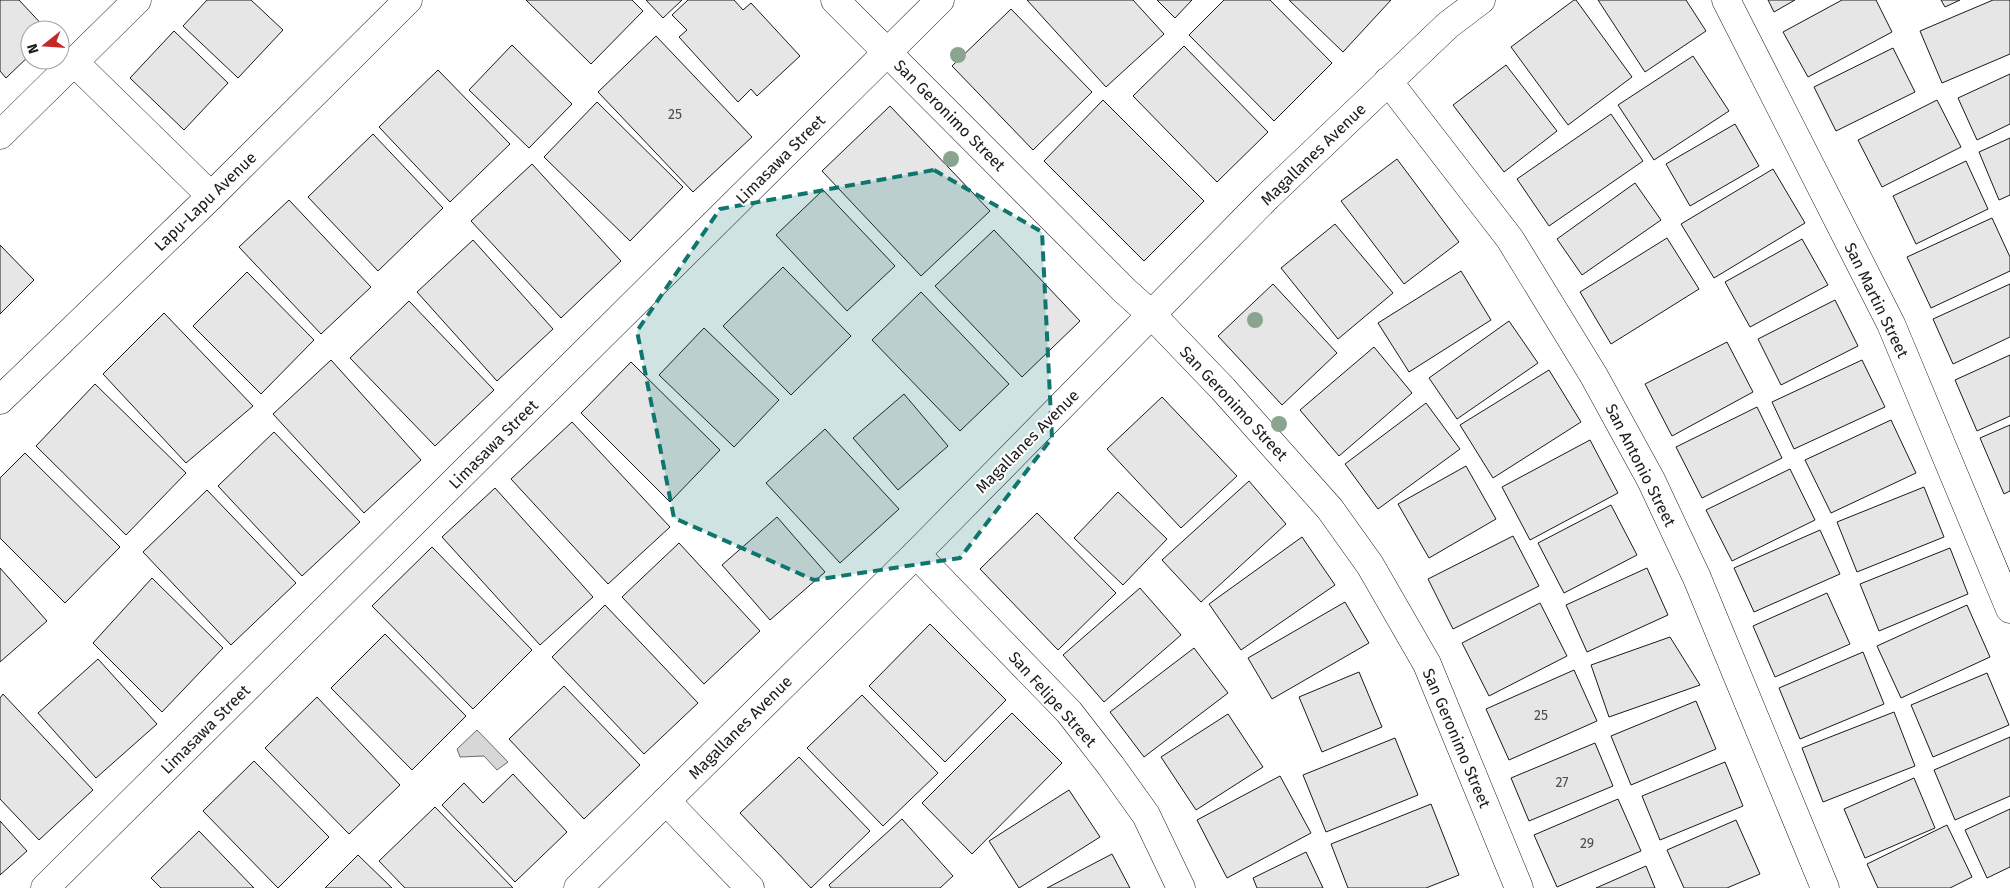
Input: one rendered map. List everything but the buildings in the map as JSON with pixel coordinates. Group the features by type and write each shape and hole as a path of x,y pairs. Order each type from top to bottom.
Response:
{"street":[{"path":"0,135 137,0"},
{"name":"Lapu-Lapu Avenue","path":"0,400 211,196 408,0"},
{"name":"San Geronimo Street","path":"835,0 1223,388 1330,509 1370,565 1426,664 1519,888"},
{"name":"Limasawa Street","path":"45,888 940,0"},
{"name":"Magallanes Avenue","path":"578,888 916,554 1267,198 1448,25 1481,0"},
{"name":"San Martin Street","path":"1726,0 1891,324 2010,609"},
{"path":"74,62 211,196"},
{"name":"San Antonio Street","path":"1388,81 1510,238 1594,376 1651,480 1697,578 1825,888"},
{"name":"San Felipe Street","path":"916,554 1069,712 1146,815 1181,888"},
{"path":"666,801 750,888"}],"highlighted area":[{"path":"934,170 1042,232 1052,438 960,558 814,580 674,518 637,331 720,209"}],"shaded area":[{"path":"477,730 508,762 497,770 484,756 460,757 457,749"}]}
